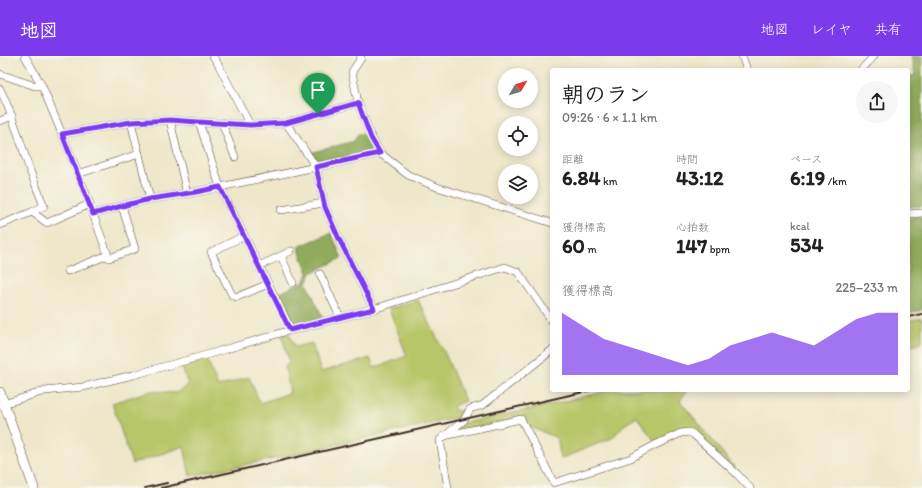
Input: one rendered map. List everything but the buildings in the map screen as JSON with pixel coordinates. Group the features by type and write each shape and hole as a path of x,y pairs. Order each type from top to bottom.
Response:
{"main road":[{"path":"0,392 2,404 34,488"}],"street":[{"path":"25,56 42,86 62,134 90,204 108,258 135,249 122,206"},
{"path":"213,56 250,125"},
{"path":"360,56 361,58 352,72 358,103 371,138 380,153 408,175 437,187 550,222"},
{"path":"742,56 746,68"},
{"path":"863,68 874,56"},
{"path":"0,74 35,86 42,86"},
{"path":"0,88 12,116 44,206 0,225"},
{"path":"62,134 131,122 170,120 250,125 286,123 358,103"},
{"path":"0,121 12,116"},
{"path":"170,120 187,194"},
{"path":"131,122 150,199"},
{"path":"199,122 220,187 290,330"},
{"path":"222,123 234,157"},
{"path":"286,123 316,167 324,203 339,239 374,309"},
{"path":"93,214 150,199 187,194 380,153"},
{"path":"78,174 139,154"},
{"path":"281,210 324,203"},
{"path":"32,212 47,223 90,204"},
{"path":"910,214 922,213"},
{"path":"244,236 211,252 232,295 237,297 268,284"},
{"path":"259,266 291,251"},
{"path":"68,271 108,255"},
{"path":"281,256 294,283"},
{"path":"2,404 45,391 83,387 133,375 290,330 374,309 505,267 518,272 550,317"},
{"path":"320,274 340,317"},
{"path":"448,488 440,440 464,420 470,409 483,405 550,352"},
{"path":"444,436 521,419 554,483 631,458 681,433 689,432 737,474 750,488"}],"green space":[{"path":"911,56 922,56 922,206 910,207 910,76 915,75"},
{"path":"358,134 366,134 376,151 318,165 310,153 354,141"},
{"path":"922,216 922,310 910,313 910,218"},
{"path":"331,233 342,258 311,273 307,283 322,319 294,326 278,294 305,281 308,273 298,247"},
{"path":"418,300 446,356 465,401 453,406 456,411 464,410 464,416 278,458 190,476 184,446 132,464 112,403 150,391 176,393 188,385 182,367 207,359 218,387 249,377 260,403 290,393 285,367 289,361 282,336 289,333 295,347 312,343 321,372 370,358 374,368 407,356 389,309"},
{"path":"922,318 922,343 910,345 910,321"},
{"path":"603,392 686,392 680,401 735,468 732,467 692,429 686,427 656,443 637,417 624,425 612,438 560,459 558,441 555,437 528,426 526,416 452,433 464,423"}],"railway":[{"path":"910,317 922,314"},
{"path":"161,488 583,392"},
{"path":"145,488 167,483"}],"route":[{"path":"358,103 371,138 380,153 316,167 325,207 339,239 374,309 290,330 220,187 150,199 93,214 62,134 131,122 170,120 250,125 286,123 318,114 358,103"}]}
